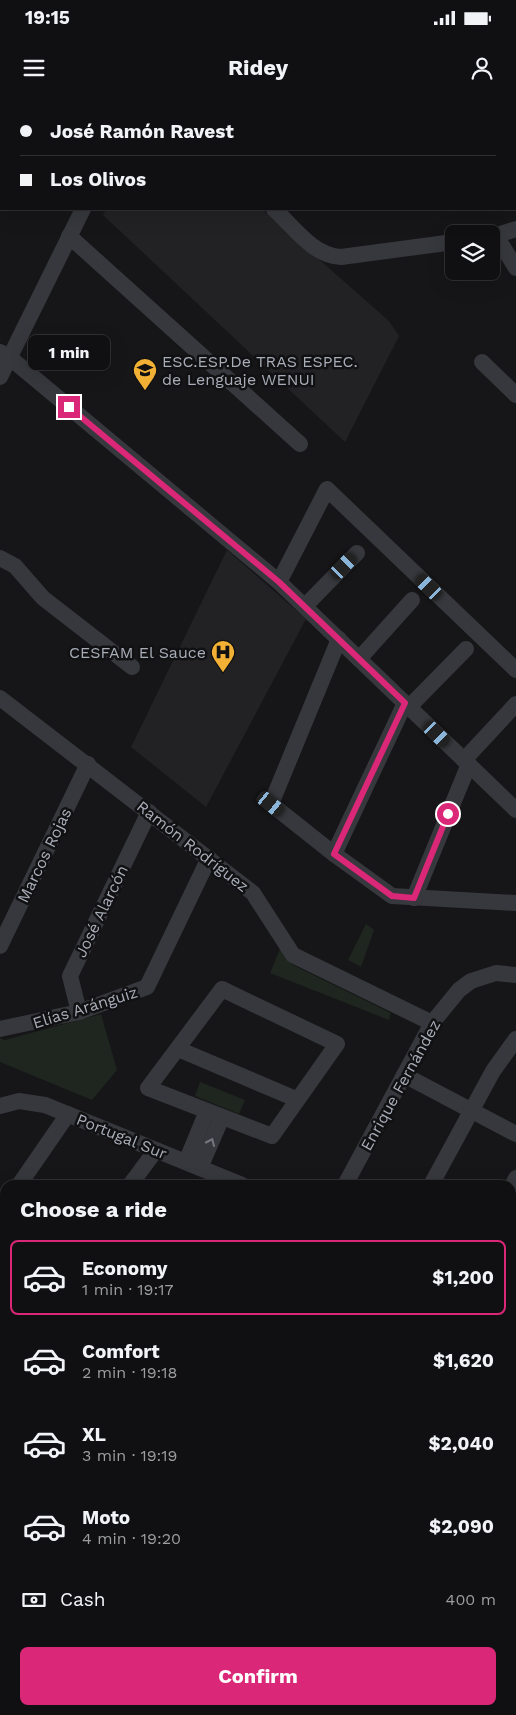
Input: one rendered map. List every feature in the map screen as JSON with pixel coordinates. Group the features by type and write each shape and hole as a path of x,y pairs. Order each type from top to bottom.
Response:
{"street":[{"path":"275,210 319,252 334,257 445,243"},
{"path":"0,377 5,355 70,236 75,212"},
{"path":"500,235 516,229"},
{"path":"70,236 300,444"},
{"path":"500,246 516,268"},
{"path":"5,355 279,582 516,810"},
{"path":"482,362 516,395"},
{"path":"279,582 327,489 516,670"},
{"path":"304,606 357,553"},
{"path":"0,558 15,566 43,598 132,667"},
{"path":"359,659 412,600"},
{"path":"339,639 271,804 334,854 392,896 516,903"},
{"path":"334,854 407,705 466,649"},
{"name":"Ramón Rodríguez","path":"0,698 253,893 293,955 432,1023"},
{"path":"414,898 466,762 516,704"},
{"name":"Marcos Rojas","path":"0,946 88,764"},
{"name":"José Alarcón","path":"79,1012 70,976 149,812"},
{"name":"Elías Aránguiz","path":"0,1029 79,1012 147,988 209,858"},
{"name":"Enrique Fernández","path":"348,1180 432,1023 459,990 471,981 496,973 516,975"},
{"path":"222,989 337,1044 296,1099 272,1136 148,1088 222,989"},
{"path":"434,1180 493,1071 516,1039"},
{"path":"178,1049 296,1099"},
{"path":"404,1075 516,1134"},
{"name":"Portugal Sur","path":"0,1106 28,1101 68,1114 226,1180"},
{"path":"22,1180 68,1114"},
{"path":"193,1165 215,1114"},
{"path":"134,1180 156,1150"}],"shaded area":[{"path":"106,210 263,210 389,321 399,336 345,442 103,215"},
{"name":"CESFAM El Sauce","path":"227,550 306,619 206,807 131,747"},
{"path":"366,924 374,930 361,967 348,960"},
{"path":"280,949 293,965 391,1013 389,1020 270,973"},
{"path":"101,1014 117,1070 92,1100 0,1062 0,1038 5,1040"},
{"path":"200,1082 245,1100 239,1114 195,1096"}],"place":[{"name":"ESC.ESP.De TRAS ESPEC. de Lenguaje WENUI","path":"145,391"},
{"name":"CESFAM El Sauce","path":"223,673"}],"route":[{"path":"69,407 279,582 405,703 334,854 392,896 414,898 448,814"}]}
